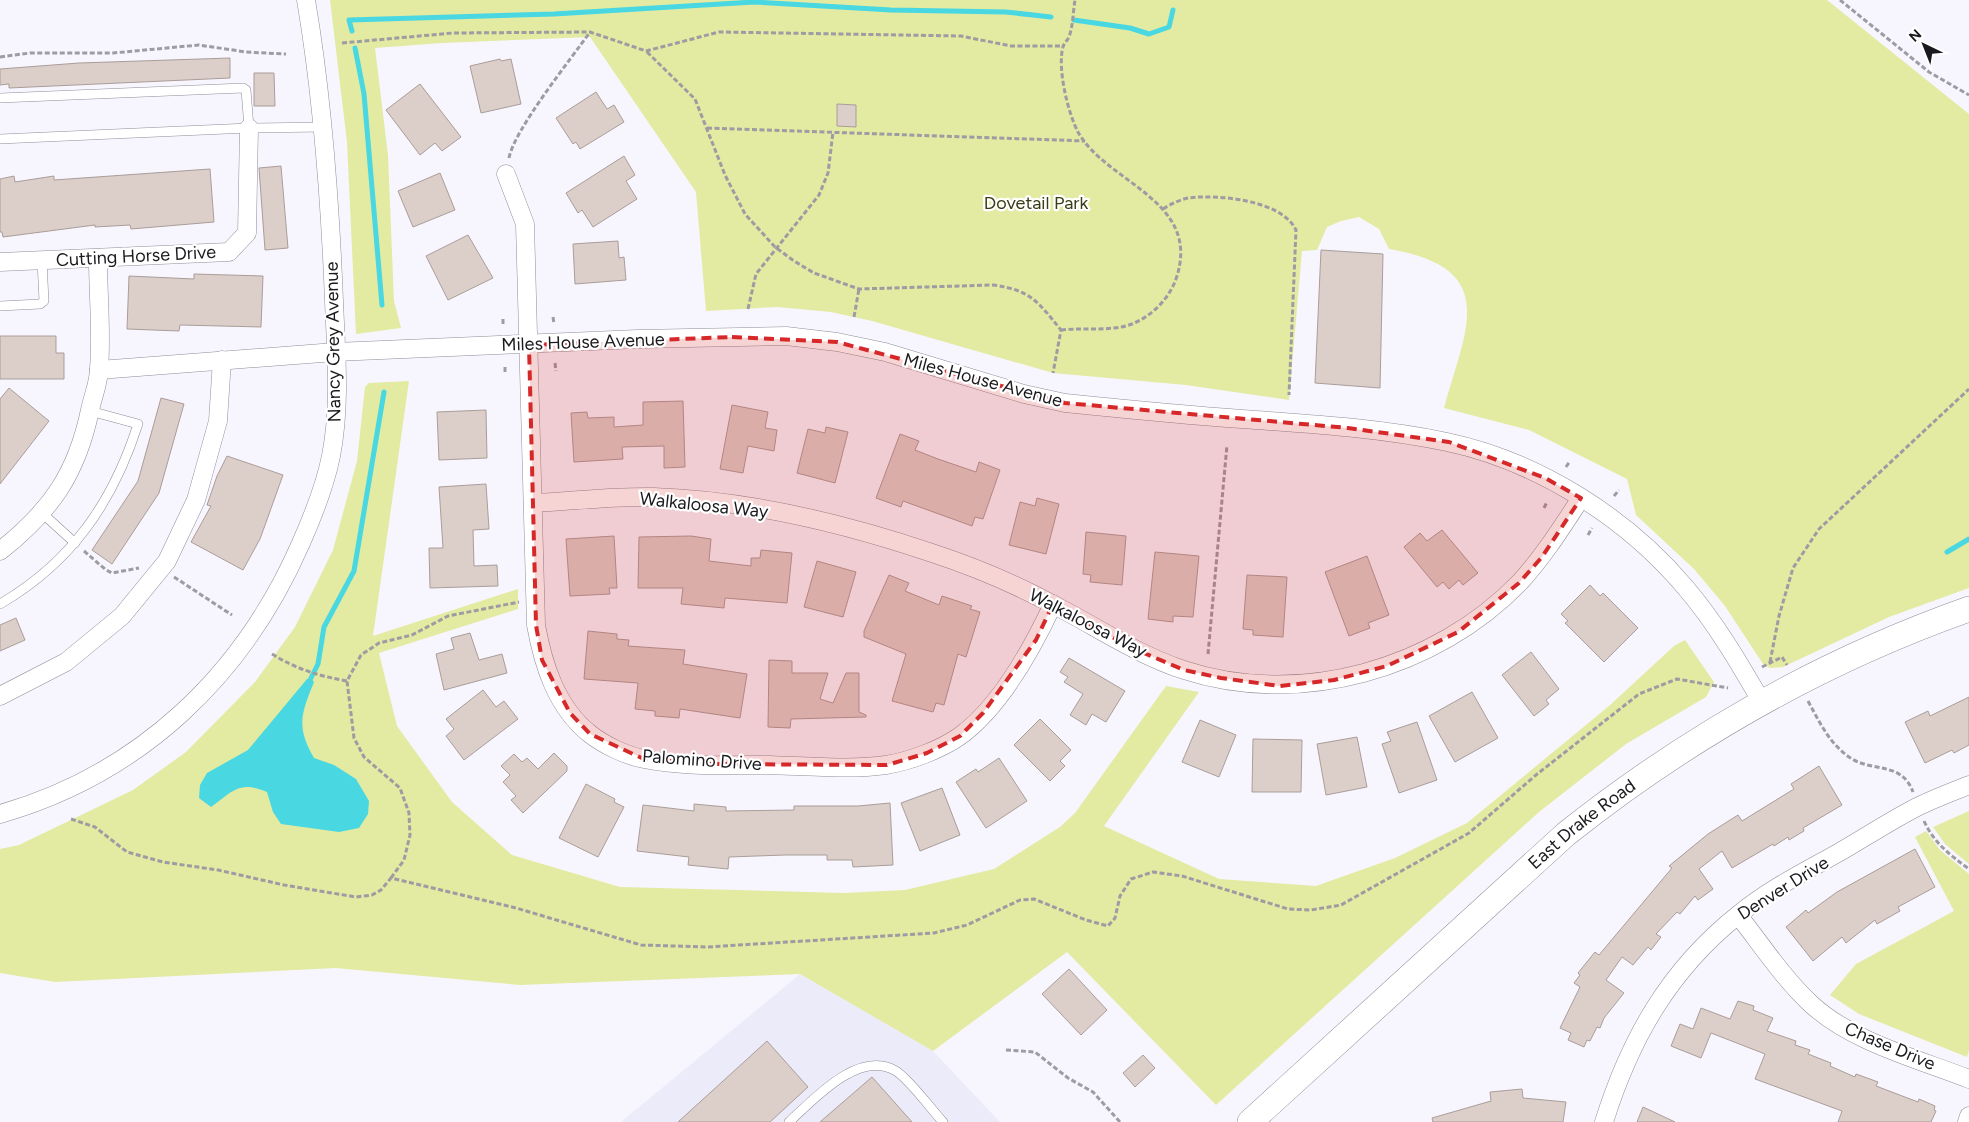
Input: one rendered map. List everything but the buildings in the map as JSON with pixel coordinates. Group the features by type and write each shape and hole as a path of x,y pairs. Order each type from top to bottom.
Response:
{"main road":[{"name":"East Drake Road","path":"1250,1122 1566,834 1648,772 1761,701 1868,648 1969,609"}],"street":[{"name":"Nancy Grey Avenue","path":"0,814 59,794 107,769 141,748 192,704 248,640 278,591 312,518 330,458 338,410 328,167 314,46 306,0"},
{"name":"Cutting Horse Drive","path":"0,262 229,252 248,233 248,128"},
{"name":"Palomino Drive","path":"506,174 525,224 536,624 542,660 555,688 570,713 590,734 616,749 644,759 707,764 887,765 927,753 960,736 983,714 1010,680 1036,640 1053,604"},
{"path":"0,551 26,530 42,513 74,464 87,429 99,370 98,258"},
{"name":"Miles House Avenue","path":"99,370 335,352 732,336 786,336 838,342 885,352 1024,394 1065,403 1400,433 1449,442 1515,465 1581,498 1647,547 1684,585 1709,616 1761,701"},
{"path":"0,696 66,662 122,616 167,561 196,500 218,421 222,360"},
{"name":"Walkaloosa Way","path":"533,503 654,497 726,504 802,517 866,533 990,572 1053,604 1132,648 1184,670 1221,678 1280,686 1334,680 1387,666 1422,651 1458,632 1519,583 1542,557 1581,498"},
{"name":"Denver Drive","path":"1604,1122 1616,1082 1632,1045 1652,1010 1686,965 1738,915 1772,890 1917,807 1969,785"},
{"name":"Chase Drive","path":"1738,915 1796,988 1829,1018 1866,1039 1969,1079"},
{"path":"1967,1122 1969,1116"}],"lane":[{"path":"0,98 243,88 246,90 248,128"},
{"path":"0,139 248,128 324,127"},
{"path":"0,306 40,304 44,301 42,261"},
{"path":"0,604 22,592 45,573 75,543 89,526 114,486 138,424 90,411"},
{"path":"42,513 75,543"},
{"path":"789,1122 832,1082 848,1074 882,1065 897,1072 943,1122"}],"path":[{"path":"1061,330 1115,328 1133,324 1160,305 1172,290 1180,261 1179,240 1172,222 1163,208 1150,195 1105,161 1078,132 1064,92 1063,46 1069,38 1075,0"},
{"path":"1840,0 1929,72 1969,95"},
{"path":"506,174 510,150 524,126 590,32"},
{"path":"342,43 453,33 590,32 646,51 695,99 726,175 745,214 775,247 814,273 859,289 994,285 1014,288 1032,297 1061,330"},
{"path":"646,51 719,32 961,36 1011,46 1063,46"},
{"path":"0,57 30,53 113,53 199,45 246,52 286,54"},
{"path":"707,128 1085,140"},
{"path":"748,309 756,274 775,247 819,194 828,173 833,132"},
{"path":"1163,208 1178,200 1190,198 1231,198 1252,202 1269,209 1285,218 1294,227 1296,230 1289,395"},
{"path":"854,317 859,289"},
{"path":"553,317 554,324"},
{"path":"503,319 503,326"},
{"path":"1053,373 1061,330"},
{"path":"555,363 556,371"},
{"path":"505,367 505,373"},
{"path":"1770,662 1793,568 1815,535 1969,389"},
{"path":"1208,654 1227,445"},
{"path":"1566,467 1570,461"},
{"path":"1614,496 1619,490"},
{"path":"1544,508 1547,502"},
{"path":"1588,535 1592,528"},
{"path":"71,820 95,827 127,852 163,862 218,870 284,885 356,897 372,896 381,890 392,878 404,860 410,834 408,813 400,788 364,757 354,738 347,681 361,655 380,643 412,634 448,616 513,603 535,601"},
{"path":"272,654 292,666 308,672 347,681"},
{"path":"1762,667 1782,657 1787,666"},
{"path":"392,878 516,908 640,945 668,948 934,933 967,925 1020,900 1034,899 1086,920 1108,926 1115,918 1120,896 1131,880 1153,872 1182,876 1288,909 1311,910 1328,908 1341,905 1362,894 1391,875 1469,833 1536,775 1639,694 1677,679 1728,688"},
{"path":"1808,701 1827,735 1840,749 1859,762 1894,770 1902,774 1912,789 1915,799"},
{"path":"1923,820 1929,832 1944,851 1969,869"},
{"path":"1006,1050 1035,1052 1068,1078 1093,1092 1120,1122"}],"highlighted area":[{"path":"732,337 837,342 1065,403 1348,428 1449,442 1545,478 1581,498 1542,557 1519,583 1458,632 1387,666 1334,680 1280,686 1221,678 1184,670 1132,648 1053,604 1036,640 983,713 960,736 927,753 887,765 707,764 644,759 590,734 570,713 542,660 536,625 529,345"}],"shaded area":[{"path":"800,974 933,1051 1000,1122 621,1122"}],"green space":[{"name":"Dovetail Park","path":"330,0 1827,0 1969,114 1969,588 1889,617 1783,667 1770,668 1763,664 1725,606 1694,569 1636,515 1627,479 1529,430 1444,408 1466,328 1467,306 1461,287 1448,271 1424,258 1389,249 1379,229 1359,217 1341,221 1327,227 1317,250 1302,251 1289,400 1186,385 1053,373 872,321 831,312 777,307 706,311 696,192 590,37 442,43 375,48 388,155 394,301 401,328 356,334 347,142"},
{"path":"409,381 373,636 518,589 518,609 379,653 397,726 452,802 512,855 620,887 844,893 905,890 994,869 1060,827 1075,813 1166,686 1199,692 1104,826 1219,879 1316,886 1395,858 1467,823 1609,706 1674,646 1685,640 1714,682 1706,697 1626,744 1539,812 1216,1105 1067,952 933,1051 800,974 520,985 336,968 55,982 0,973 0,849 19,845 133,790 186,752 255,682 295,627 333,550 357,461 365,387 369,383"},
{"path":"1969,811 1969,864 1945,844 1933,827"},
{"path":"1926,831 1940,850 1969,874 1969,1050 1967,1057 1859,1014 1830,995 1856,964 1954,911 1915,837"}],"water":[{"path":"311,678 314,682 302,720 305,738 314,758 334,765 356,779 369,801 368,814 359,828 339,832 281,824 273,812 267,792 250,787 243,787 231,792 211,807 199,798 200,785 207,773 248,750 307,679"}],"waterway":[{"path":"352,31 349,20 554,14 754,2 891,10 1006,12 1051,17"},
{"path":"1074,20 1130,28 1149,34 1169,27 1173,10"},
{"path":"355,48 364,94 382,305"},
{"path":"311,678 318,664 324,627 354,571 384,392"},
{"path":"1947,552 1969,539"}]}
